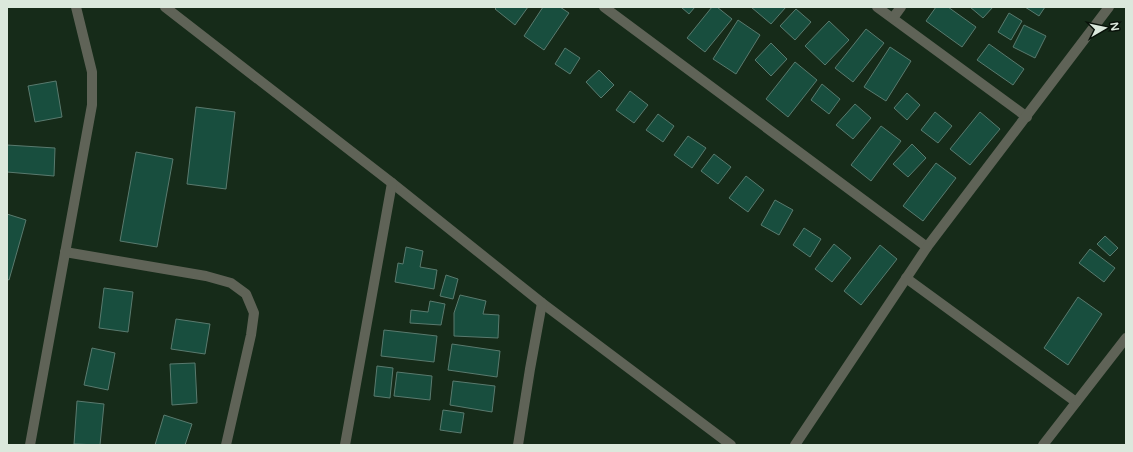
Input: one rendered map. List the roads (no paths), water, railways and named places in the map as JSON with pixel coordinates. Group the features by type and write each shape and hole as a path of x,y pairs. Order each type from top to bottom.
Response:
{"street":[{"path":"30,445 92,105 92,72 76,7"},
{"path":"165,7 542,303 731,445"},
{"path":"604,7 927,247"},
{"path":"877,7 1027,117"},
{"path":"893,18 901,7"},
{"path":"795,445 927,247 1109,7"},
{"path":"345,445 392,184"},
{"path":"65,252 206,276 231,283 246,294 254,313 251,335 226,445"},
{"path":"906,278 1076,402"},
{"path":"518,445 542,303"},
{"path":"1043,445 1126,338"}]}
